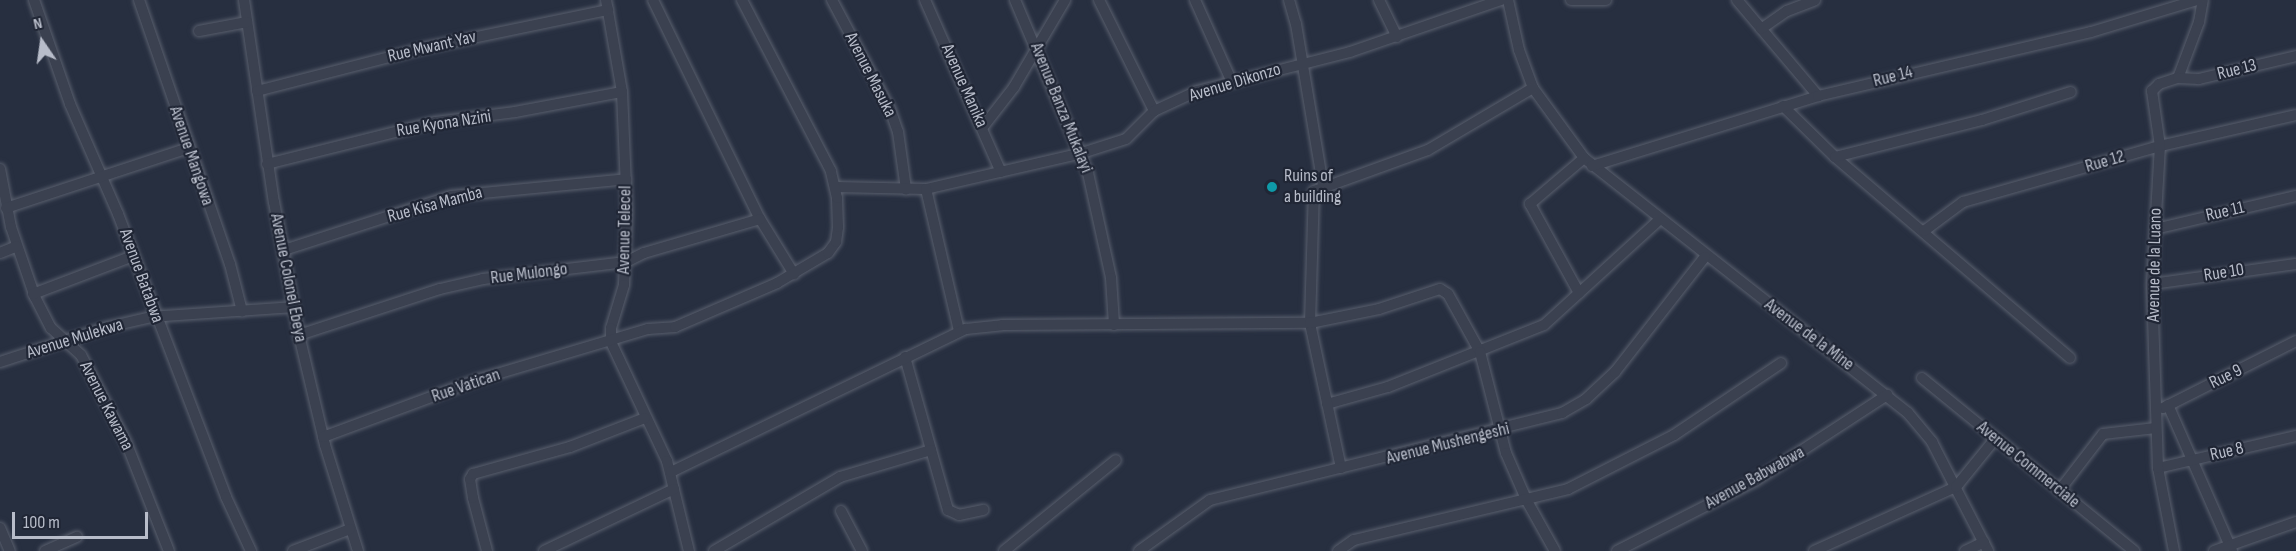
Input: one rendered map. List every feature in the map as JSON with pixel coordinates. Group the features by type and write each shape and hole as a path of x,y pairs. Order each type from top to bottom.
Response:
{"street":[{"name":"Avenue Batabwa","path":"34,0 70,104 103,178 226,498 251,551"},
{"name":"Avenue Mangowa","path":"139,0 188,148 230,264 242,312"},
{"name":"Avenue Colonel Ebeya","path":"244,0 267,164 299,335 323,437 358,551"},
{"path":"653,0 760,219 794,274"},
{"path":"742,0 824,155 835,187"},
{"name":"Avenue Masuka","path":"832,0 890,109 898,132 906,189"},
{"name":"Avenue Manika","path":"925,0 1001,172"},
{"name":"Avenue Banza Mukalayi","path":"1015,0 1082,153 1102,233 1114,325"},
{"path":"983,127 1014,87 1065,0"},
{"path":"1099,0 1154,111"},
{"path":"1195,0 1231,80"},
{"path":"1289,0 1323,185"},
{"path":"1379,0 1396,37"},
{"path":"1467,0 1472,11"},
{"name":"Avenue Dikonzo","path":"835,187 926,189 1082,153 1126,139 1154,111 1231,80 1301,64 1396,37 1501,0"},
{"name":"Avenue de la Mine","path":"1508,0 1519,50 1533,88 1588,162 1705,257 1887,395 1925,433 1986,546"},
{"path":"1571,0 1606,0"},
{"path":"1737,0 1818,96"},
{"path":"1761,30 1787,11 1815,0"},
{"name":"Rue 14","path":"1588,162 1818,96 2091,32 2197,0"},
{"path":"2178,78 2199,22 2203,0"},
{"name":"Rue Mwant Yav","path":"257,91 424,48 607,5"},
{"name":"Avenue Telecel","path":"607,5 622,92 626,179 626,262 611,342"},
{"path":"199,31 247,22"},
{"name":"Rue 13","path":"2178,78 2199,79 2296,56"},
{"name":"Avenue de la Luano","path":"2174,551 2158,468 2152,284 2160,147 2152,91 2159,84 2178,78"},
{"path":"1341,468 1310,324 1313,194 1323,185 1428,150 1533,88"},
{"name":"Rue Kyona Nzini","path":"267,164 436,122 515,112 622,92"},
{"path":"1835,157 1982,120 2071,92"},
{"path":"1783,106 1835,157 2070,358"},
{"name":"Rue 12","path":"1924,231 1963,202 2160,147 2296,115"},
{"path":"4,202 103,178 188,148"},
{"path":"1579,294 1530,204 1588,162"},
{"name":"Avenue Kawama","path":"0,169 6,187 4,202 33,294 51,328 81,356 126,442 169,551"},
{"name":"Rue Kisa Mamba","path":"284,250 452,196 626,179"},
{"name":"Rue Vatican","path":"323,437 480,380 652,328 675,327 794,274 828,253 836,242 835,187"},
{"path":"926,189 959,331"},
{"name":"Rue 11","path":"2155,229 2296,196"},
{"name":"Rue Mulongo","path":"299,335 483,279 626,262 644,253 760,219"},
{"path":"1327,404 1388,387 1544,325 1659,220"},
{"path":"0,253 16,246"},
{"path":"33,294 133,256"},
{"name":"Avenue Mushengeshi","path":"1139,551 1210,500 1502,431 1563,413 1603,385 1705,257"},
{"name":"Rue 10","path":"2152,284 2296,264"},
{"path":"671,472 959,331 1002,325 1310,324 1379,309 1440,289 1448,294 1480,352 1506,453 1527,501 1555,551"},
{"name":"Avenue Mulekwa","path":"0,362 108,327 156,317 294,308"},
{"name":"Rue 9","path":"2156,414 2168,405 2296,341"},
{"path":"611,342 671,472 689,551"},
{"path":"905,357 948,510 959,515 984,510"},
{"path":"1342,550 1354,540 1527,501 1568,489 1674,435 1781,363"},
{"name":"Avenue Commerciale","path":"1922,378 2134,551"},
{"name":"Avenue Babwabwa","path":"1617,551 1755,481 1887,395"},
{"path":"2168,405 2231,548"},
{"path":"487,551 473,498 473,474 570,447 645,418"},
{"path":"2059,491 2103,434 2157,428"},
{"name":"Rue 8","path":"2158,468 2296,436"},
{"path":"1814,551 1956,487 1995,439"},
{"path":"714,551 840,477 931,450"},
{"path":"1004,551 1116,460"},
{"path":"544,551 674,489"},
{"path":"841,511 862,551"},
{"path":"2214,551 2231,548 2296,522"},
{"path":"0,528 10,551"},
{"path":"293,551 351,529"},
{"path":"45,551 77,537"},
{"path":"1965,551 1986,546"}],"place":[{"name":"Ruins of a building","path":"1272,187"}]}
